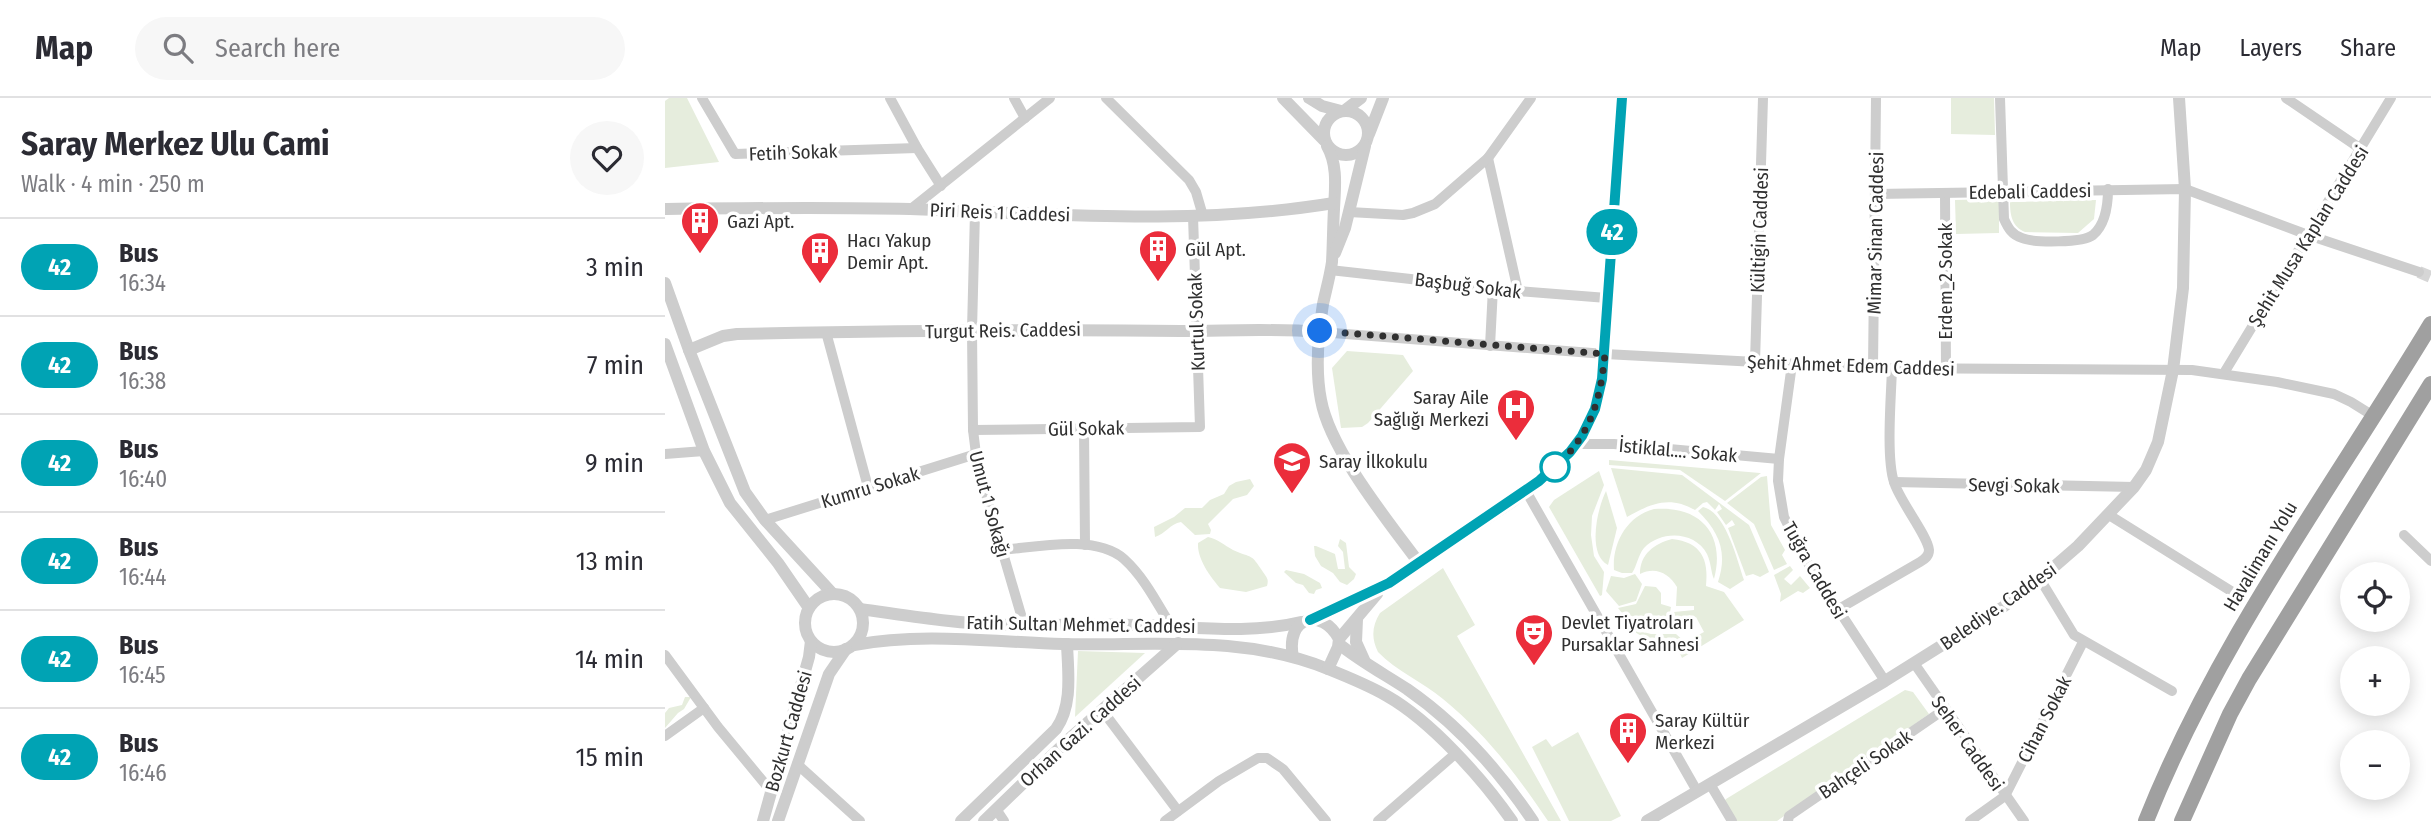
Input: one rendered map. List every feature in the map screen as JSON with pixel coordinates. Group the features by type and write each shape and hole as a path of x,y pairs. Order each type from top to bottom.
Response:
{"highway":[{"name":"Havalimanı Yolu","path":"2146,821 2204,693 2244,623 2329,483 2375,417 2431,324"},
{"path":"2182,821 2230,714 2249,679 2431,384"}],"street":[{"name":"Fetih Sokak","path":"702,98 735,154 917,148"},
{"path":"890,98 941,186"},
{"path":"1014,98 1025,118"},
{"path":"911,209 1050,98"},
{"name":"Kurtul Sokak","path":"1106,98 1189,180 1199,200 1197,331 1200,427"},
{"path":"1283,98 1339,155 1358,152 1367,141 1367,126 1361,116 1322,106 1309,98"},
{"path":"1361,98 1329,119 1324,132 1334,168 1334,203 1331,267 1318,354 1320,396 1329,426 1361,482 1419,564"},
{"path":"1331,267 1349,212 1367,141 1383,98"},
{"path":"1349,212 1392,216 1413,213 1435,204 1488,158 1531,98"},
{"path":"1328,669 1339,642 1358,614 1389,583 1526,491 1557,465 1576,444 1595,409 1605,354 1622,98"},
{"name":"Kültigin Caddesi","path":"1755,362 1763,98"},
{"name":"Mimar Sinan Caddesi","path":"1873,368 1875,98"},
{"path":"2000,98 2004,219 2012,233 2031,240 2086,239 2099,228 2108,206 2108,189"},
{"name":"Belediye. Caddesi","path":"1647,821 1885,681 1995,612 2040,579 2078,546 2134,487 2146,470 2158,442 2173,370 2183,288 2185,189 2179,98"},
{"path":"2286,98 2361,149"},
{"name":"Şehit Musa Kaplan Caddesi","path":"2224,373 2391,98"},
{"path":"1488,158 1518,291"},
{"path":"2185,189 2308,235 2419,272"},
{"name":"Edebali Caddesi","path":"1876,194 2185,189"},
{"name":"Erdem_2 Sokak","path":"1945,193 1946,369"},
{"name":"Piri Reis 1 Caddesi","path":"665,209 806,207 1198,216 1288,210 1334,203"},
{"name":"Umut 1 Sokağı","path":"975,212 973,430 976,454 1024,625"},
{"name":"Başbuğ Sokak","path":"1331,267 1518,291 1607,298"},
{"name":"Fatih Sultan Mehmet. Caddesi","path":"665,283 739,480 765,520 832,593 855,601 860,609 925,618 1024,625 1086,623 1258,628 1305,621 1389,583"},
{"path":"1490,346 1493,288"},
{"name":"Turgut Reis. Caddesi","path":"689,350 723,336 737,334 972,330 1320,331"},
{"name":"Şehit Ahmet Edem Caddesi","path":"1320,331 1605,354 1892,369 2173,370 2224,373 2334,394 2375,417"},
{"path":"826,332 868,488"},
{"path":"665,344 667,358 704,451 730,503 778,563 809,608"},
{"name":"Tuğra Caddesi","path":"1792,364 1779,458 1778,481 1784,517 1804,557 1885,681"},
{"path":"1837,610 1920,562 1928,554 1929,547 1893,482 1892,369"},
{"name":"Gül Sokak","path":"973,430 1200,427"},
{"path":"1084,428 1086,545"},
{"name":"İstiklal.... Sokak","path":"1576,444 1614,444 1779,458"},
{"path":"665,454 704,451"},
{"name":"Kumru Sokak","path":"765,520 976,454"},
{"name":"Sevgi Sokak","path":"1893,482 2134,487"},
{"path":"1526,491 1697,791"},
{"path":"2109,515 2231,591"},
{"path":"2404,536 2431,561"},
{"path":"1002,550 1086,545 1102,547 1123,558 1148,588 1171,626"},
{"path":"2040,579 2074,635 2172,691"},
{"path":"811,641 805,623 809,608 818,598 832,593"},
{"path":"850,647 863,628 860,609"},
{"path":"1358,614 1356,642 1365,662"},
{"path":"1293,657 1293,633 1305,621 1327,625 1339,642 1434,709 1475,745 1507,782 1533,821"},
{"name":"Fatih Sultan Mehmet. Caddesi","path":"811,641 827,652 889,638 1067,644 1178,643 1253,649 1293,657 1328,669 1388,696 1455,754 1512,821"},
{"name":"Bozkurt Caddesi","path":"763,821 809,657 811,641"},
{"name":"Cihan Sokak","path":"2005,796 2083,642"},
{"name":"Orhan Gazi. Caddesi","path":"984,821 1069,739 1178,643"},
{"name":"Orhan Gazi. Caddesi","path":"961,821 1056,729 1062,720 1066,710 1067,644"},
{"name":"Bozkurt Caddesi","path":"778,821 829,674 850,647"},
{"path":"665,655 771,791"},
{"name":"Seher Caddesi","path":"1914,663 2024,821"},
{"path":"665,736 704,708"},
{"name":"Bahçeli Sokak","path":"1788,821 1789,816 1945,709"},
{"path":"1102,710 1178,811"},
{"path":"1378,821 1455,754"},
{"path":"1165,821 1219,781 1258,758 1267,758 1283,769 1326,821"},
{"path":"797,764 860,821"},
{"path":"1710,784 1732,821"},
{"path":"988,796 1004,821"},
{"path":"1970,821 2005,796"}],"green space":[{"path":"669,98 687,98 719,162 665,168 665,101"},
{"path":"1951,98 1994,98 1995,135 1951,134"},
{"path":"1999,199 1999,233 1956,234 1955,200"},
{"path":"2096,200 2094,219 2078,233 2025,232 2013,220 2010,202"},
{"path":"1347,351 1403,355 1413,371 1362,427 1341,428 1332,368"},
{"path":"1609,460 1761,473 1725,501 1680,470 1609,465"},
{"path":"1611,468 1682,475 1749,525 1769,572 1760,577 1753,574 1746,576 1728,528 1735,525 1732,520 1726,525 1717,512 1722,509 1719,504 1715,510 1707,502 1703,503 1695,510 1677,503 1660,503 1627,517"},
{"path":"1599,471 1604,485 1592,516 1591,535 1594,556 1604,572 1600,596 1549,507 1554,500"},
{"path":"1767,476 1771,525 1785,550 1782,555 1787,564 1774,570 1754,524 1727,503 1761,477"},
{"path":"1250,479 1254,486 1247,495 1233,499 1208,524 1210,534 1195,535 1181,522 1155,537 1154,527 1185,508 1202,508 1210,500 1224,494 1229,486"},
{"path":"1606,491 1617,528 1608,565 1598,551 1596,541 1597,519"},
{"path":"1703,507 1711,511 1724,527 1738,561 1744,580 1730,589 1718,582 1722,552 1716,535 1698,511"},
{"path":"1654,509 1684,512 1706,526 1716,549 1714,579 1702,546 1686,537 1677,536 1651,542 1642,551 1632,573 1614,570 1616,550 1623,532 1636,518"},
{"path":"1208,537 1253,559 1267,577 1267,586 1246,592 1220,588 1208,573 1198,549 1198,543"},
{"path":"1340,539 1346,543 1349,567 1356,574 1347,585 1321,566 1315,556 1316,546 1335,554 1338,569 1345,569 1343,552 1338,546"},
{"path":"1672,539 1696,548 1704,560 1706,586 1724,592 1744,620 1682,658 1675,643 1641,636 1632,629 1651,634 1676,634 1685,642 1704,632 1696,617 1672,629 1674,612 1694,610 1694,606 1676,606 1677,587 1661,572 1640,574 1645,555 1659,544"},
{"path":"1790,566 1793,570 1784,579 1791,585 1800,576 1810,588 1803,593 1798,591 1780,602 1781,594 1774,575"},
{"path":"1443,568 1475,625 1457,636 1561,821 1548,821 1500,756 1459,713 1378,652 1373,632 1380,613"},
{"path":"1286,570 1304,574 1320,583 1322,588 1314,594 1309,593 1303,585 1296,583 1284,572"},
{"path":"1635,574 1642,584 1636,601 1619,606 1606,591 1611,576 1624,578"},
{"path":"1645,586 1656,587 1661,593 1661,604 1671,607 1667,629 1640,625 1618,608 1636,604"},
{"path":"1078,651 1145,653 1075,717"},
{"path":"1905,690 1913,692 1929,714 1777,821 1732,821 1721,805 1726,799"},
{"path":"685,697 691,697 684,709 665,728 665,713 669,708 682,705"},
{"path":"1578,732 1621,816 1611,821 1569,821 1532,747 1546,739 1552,747"}],"tunnel":[{"path":"2419,272 2431,277"}],"bus line":[{"name":"42","path":"1310,620 1389,583 1513,500 1557,465 1582,436 1599,396 1605,354 1622,98"}],"place":[{"name":"Gazi Apt.","path":"700,255"},
{"name":"Gül Apt.","path":"1158,283"},
{"name":"Hacı Yakup Demir Apt.","path":"820,285"},
{"name":"Saray Aile Sağlığı Merkezi","path":"1516,442"},
{"name":"Saray İlkokulu","path":"1292,495"},
{"name":"Devlet Tiyatroları Pursaklar Sahnesi","path":"1534,667"},
{"name":"Saray Kültür Merkezi","path":"1628,765"}],"route":[{"path":"1320,331 1605,354 1599,396 1591,420 1570,452 1555,467"}]}
